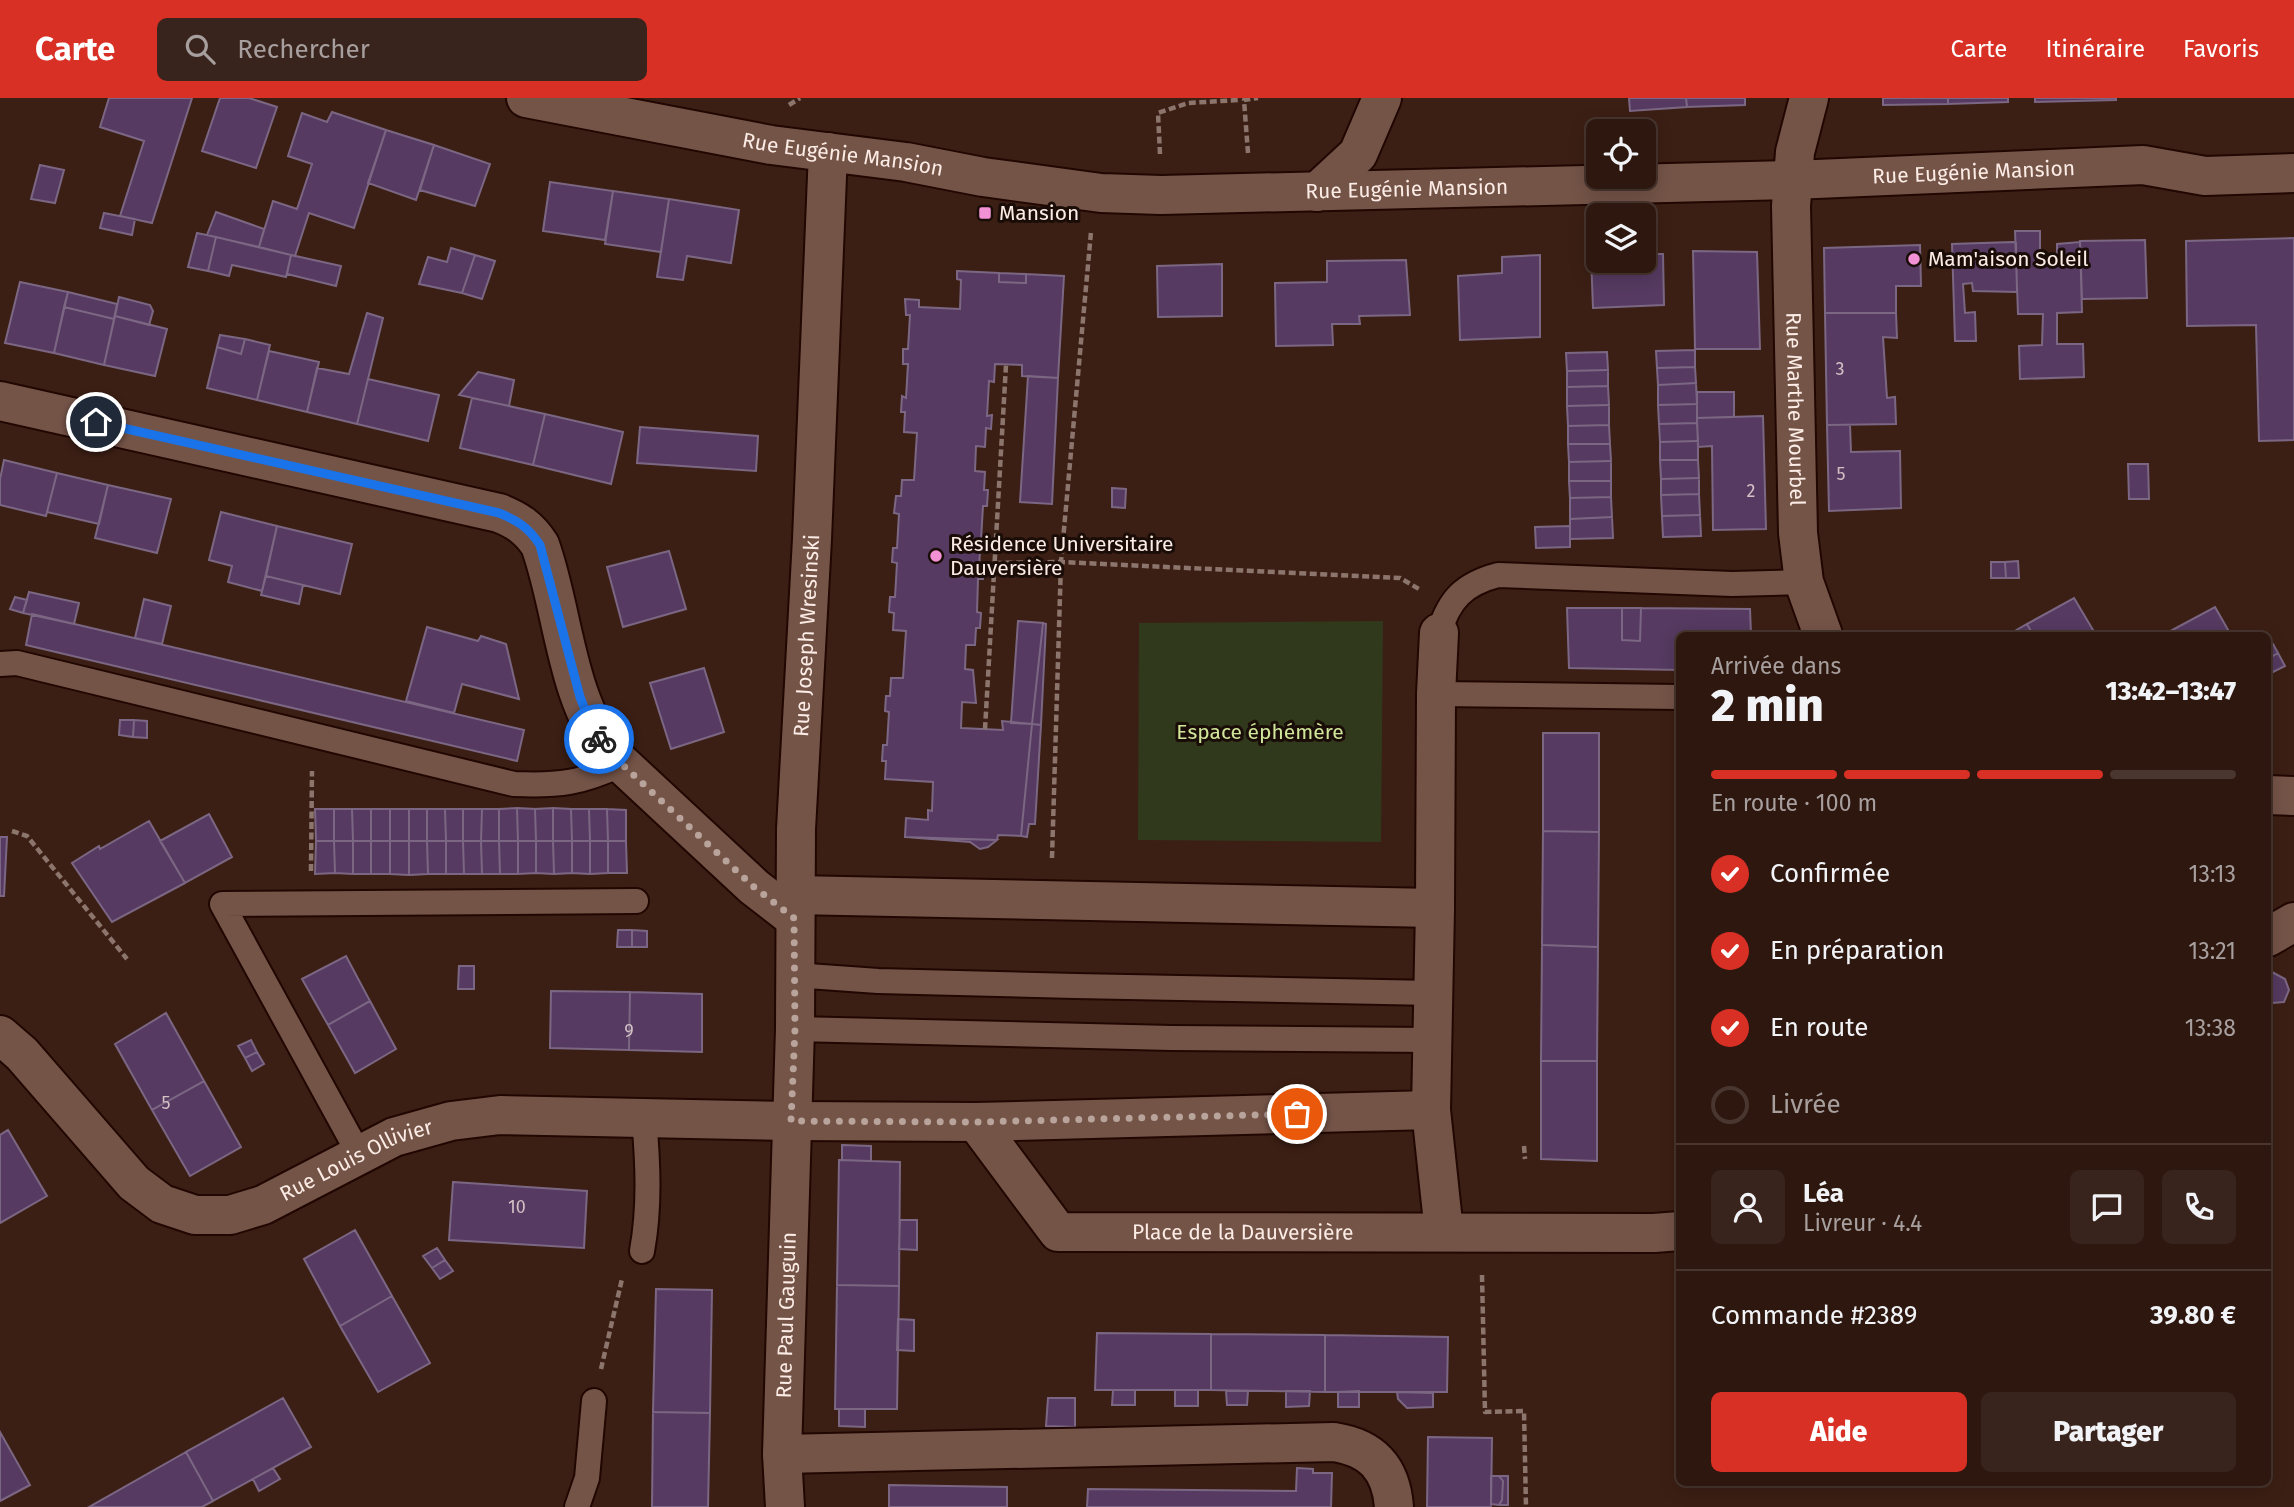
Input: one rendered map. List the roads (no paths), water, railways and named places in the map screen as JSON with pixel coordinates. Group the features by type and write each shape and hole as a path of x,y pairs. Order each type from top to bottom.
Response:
{"street":[{"name":"Rue Eugénie Mansion","path":"526,98 771,145 1101,193 1161,195 1793,180 2143,165 2205,176 2294,173"},
{"path":"1317,192 1358,154 1382,98"},
{"name":"Rue Marthe Mourbel","path":"1809,98 1795,152 1791,206 1798,533 1804,582 1822,632"},
{"name":"Rue Joseph Wresinski","path":"791,1121 795,1029 794,906 828,152"},
{"path":"0,401 499,513 517,520 532,532 543,552 580,697 598,738 622,764 754,887 794,906 1435,908"},
{"path":"1439,633 1431,1111 1444,1232 1676,1231"},
{"path":"2271,795 2294,796"},
{"path":"2271,935 2294,922"},
{"name":"Rue Louis Ollivier","path":"0,1035 22,1054 134,1183 162,1204 195,1215 230,1215 263,1205 394,1137 451,1121 500,1115 791,1121"},
{"path":"791,1121 976,1122 1431,1111"},
{"name":"Rue Paul Gauguin","path":"785,1507 782,1454 791,1121"},
{"name":"Place de la Dauversière","path":"976,1122 1058,1232 1444,1232"},
{"path":"782,1454 1334,1442 1351,1445 1366,1452 1379,1464 1393,1491 1394,1507"}],"lane":[{"path":"1439,633 1451,603 1462,592 1478,580 1498,575 1732,584 1804,582"},
{"path":"0,664 17,663 514,784 555,786 597,776 622,764"},
{"path":"1436,694 1676,697"},
{"path":"359,1154 222,904 636,901"},
{"path":"794,975 878,981 1433,993"},
{"path":"795,1029 1172,1038 1432,1040"},
{"path":"642,1251 647,1226 648,1165 644,1118"},
{"path":"577,1507 587,1478 594,1401"}],"place":[{"name":"Mansion","path":"985,213"},
{"name":"Mam'aison Soleil","path":"1914,259"},
{"name":"Résidence Universitaire Dauversière","path":"936,556"}],"park label":[{"name":"Espace éphémère","path":"1260,732"}]}
